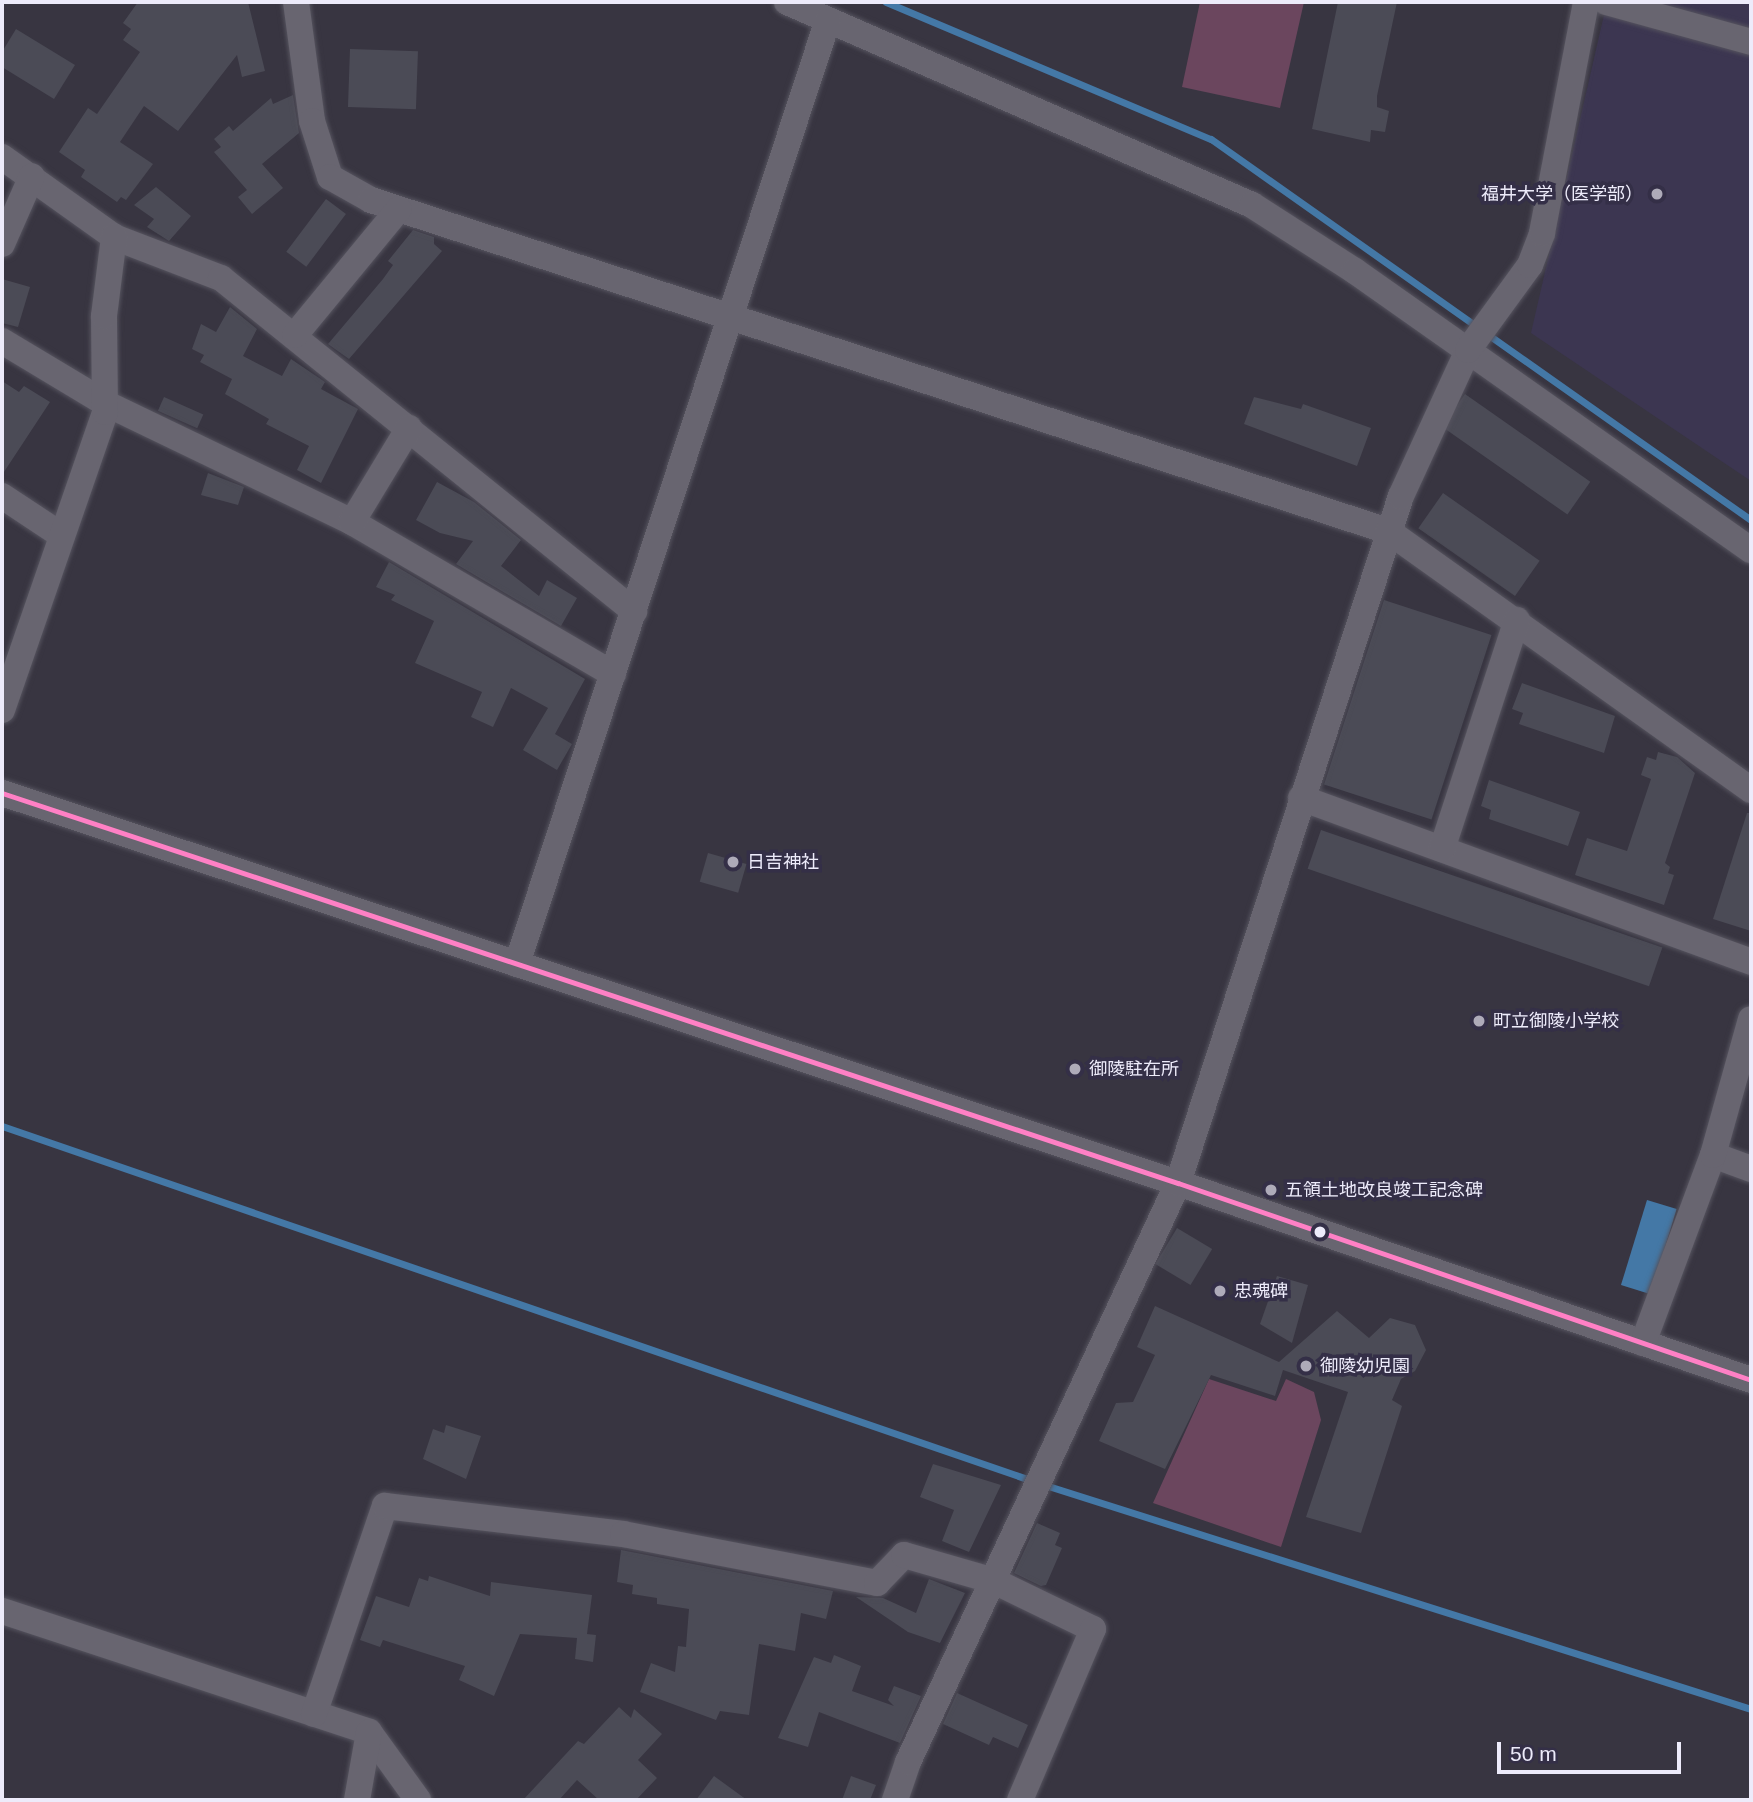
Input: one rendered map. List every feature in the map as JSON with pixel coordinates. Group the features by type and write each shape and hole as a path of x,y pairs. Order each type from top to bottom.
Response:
{"street":[{"path":"296,2 312,121 330,177 399,209 1388,531 1517,620 1751,790"},
{"path":"787,2 1252,205 1468,350 1751,550"},
{"path":"895,1800 908,1762 1178,1183 1388,531 1468,350 1530,265 1542,233 1586,2"},
{"path":"1606,2 1751,42"},
{"path":"517,964 828,20"},
{"path":"2,157 114,237 221,278 634,611"},
{"path":"2,244 32,176"},
{"path":"295,335 399,209"},
{"path":"2,710 105,403 104,316 114,237"},
{"path":"2,341 105,403 352,522 613,674"},
{"path":"352,522 409,428"},
{"path":"2,496 61,534"},
{"path":"1442,849 1517,620"},
{"path":"2,793 1178,1183 1751,1380"},
{"path":"1301,798 1751,962"},
{"path":"1643,1343 1713,1155 1751,1019"},
{"path":"1713,1155 1751,1170"},
{"path":"314,1714 386,1506 623,1534 877,1583 904,1555 994,1581 1093,1629 1020,1800"},
{"path":"2,1611 369,1732 418,1800"},
{"path":"357,1800 369,1732"}],"shaded area":[{"path":"1200,2 1304,2 1280,108 1182,87"},
{"name":"福井大学（医学部）","path":"1607,2 1751,2 1751,481 1531,333"},
{"path":"1209,1379 1276,1401 1286,1379 1314,1392 1321,1420 1281,1547 1153,1503"}],"water":[{"path":"1647,1200 1677,1209 1651,1294 1621,1285"}],"building":[{"path":"138,2 248,2 265,71 242,77 237,55 178,131 144,106 120,142 153,164 126,200 121,197 117,202 81,177 85,170 59,152 88,108 97,114 140,52 123,40 131,29 123,23"},
{"path":"1338,2 1397,2 1377,96 1377,107 1389,111 1385,132 1371,130 1370,142 1312,129"},
{"path":"16,29 75,65 54,99 2,67 2,52"},
{"path":"350,49 418,51 416,109 348,107"},
{"path":"293,95 299,133 262,164 283,188 252,214 238,197 247,190 214,152 221,147 214,139 229,126 233,131 271,98 273,104"},
{"path":"156,187 191,216 169,241 147,227 154,219 134,205"},
{"path":"326,199 346,214 306,267 286,252"},
{"path":"413,230 434,237 434,244 442,251 349,359 328,344 383,279 393,265 388,261"},
{"path":"2,279 30,287 18,327 2,323"},
{"path":"230,307 257,329 243,356 282,376 291,359 325,382 321,389 358,409 321,483 297,470 309,446 266,424 269,419 225,394 232,379 200,362 204,355 192,349 201,324 216,332"},
{"path":"2,381 19,392 24,386 50,402 2,475"},
{"path":"1465,394 1590,482 1567,515 1442,427"},
{"path":"164,397 203,414 197,428 158,411"},
{"path":"1254,397 1301,409 1303,404 1371,428 1357,466 1244,424"},
{"path":"208,473 244,487 238,505 201,495"},
{"path":"437,482 474,502 521,540 501,566 539,596 547,580 577,598 561,626 456,564 473,541 440,533 416,520"},
{"path":"1443,493 1540,561 1515,596 1418,528"},
{"path":"389,562 585,679 555,734 572,744 557,770 523,750 548,708 511,688 493,727 471,717 482,692 415,663 434,621 391,600 395,595 376,587"},
{"path":"1384,600 1491,635 1432,819 1324,785"},
{"path":"1522,683 1615,716 1604,753 1519,724 1523,713 1512,709"},
{"path":"1658,752 1677,757 1695,773 1665,863 1670,867 1668,873 1674,875 1664,905 1575,875 1587,838 1627,851 1651,779 1641,775 1647,757 1656,760"},
{"path":"1489,780 1580,812 1568,846 1489,819 1491,810 1481,806"},
{"path":"1747,813 1751,813 1751,931 1713,919"},
{"path":"1321,830 1662,948 1649,986 1308,869"},
{"path":"708,853 746,864 738,893 700,882"},
{"path":"1177,1228 1212,1249 1191,1285 1155,1264"},
{"path":"1277,1276 1308,1285 1292,1343 1260,1324"},
{"path":"1155,1306 1279,1362 1337,1311 1369,1338 1390,1318 1415,1325 1426,1350 1415,1371 1401,1379 1392,1400 1402,1406 1361,1533 1306,1517 1348,1392 1283,1370 1275,1396 1211,1375 1165,1469 1099,1441 1116,1403 1133,1402 1155,1355 1137,1347"},
{"path":"446,1425 481,1436 466,1479 423,1459 433,1429 444,1433"},
{"path":"933,1464 1001,1485 969,1552 942,1541 954,1510 920,1497"},
{"path":"1037,1523 1060,1533 1055,1545 1062,1548 1046,1585 1041,1586 1014,1573"},
{"path":"621,1550 833,1591 826,1619 801,1613 795,1651 759,1644 749,1715 720,1711 716,1720 640,1692 651,1663 675,1672 678,1646 686,1647 689,1609 657,1604 657,1598 632,1594 633,1585 617,1582"},
{"path":"429,1576 490,1596 491,1582 592,1595 587,1634 596,1635 593,1662 575,1659 577,1638 520,1634 494,1696 459,1680 465,1666 383,1640 380,1647 360,1640 376,1596 409,1607 419,1578 428,1581"},
{"path":"929,1579 965,1593 940,1643 908,1632 856,1597 883,1598 916,1613"},
{"path":"834,1655 861,1666 852,1691 894,1706 888,1700 894,1686 921,1696 900,1743 819,1712 808,1747 778,1738 814,1657 831,1663"},
{"path":"957,1693 1028,1725 1018,1748 993,1737 989,1745 943,1724"},
{"path":"619,1707 631,1718 634,1709 662,1734 638,1760 657,1778 636,1800 599,1800 577,1780 559,1800 523,1800 578,1741 584,1744"},
{"path":"714,1776 747,1800 696,1800"},
{"path":"851,1776 876,1785 870,1800 842,1800"}],"waterway":[{"path":"886,2 1211,139 1751,520"},
{"path":"2,1126 1033,1481"},
{"path":"1045,1485 1751,1709"}],"transit line":[{"path":"2,793 1178,1183 1751,1380"}],"place":[{"name":"福井大学（医学部）","path":"1657,194"},
{"name":"日吉神社","path":"733,862"},
{"name":"町立御陵小学校","path":"1479,1021"},
{"name":"御陵駐在所","path":"1075,1069"},
{"name":"五領土地改良竣工記念碑","path":"1271,1190"},
{"name":"忠魂碑","path":"1220,1291"},
{"name":"御陵幼児園","path":"1306,1366"}]}
